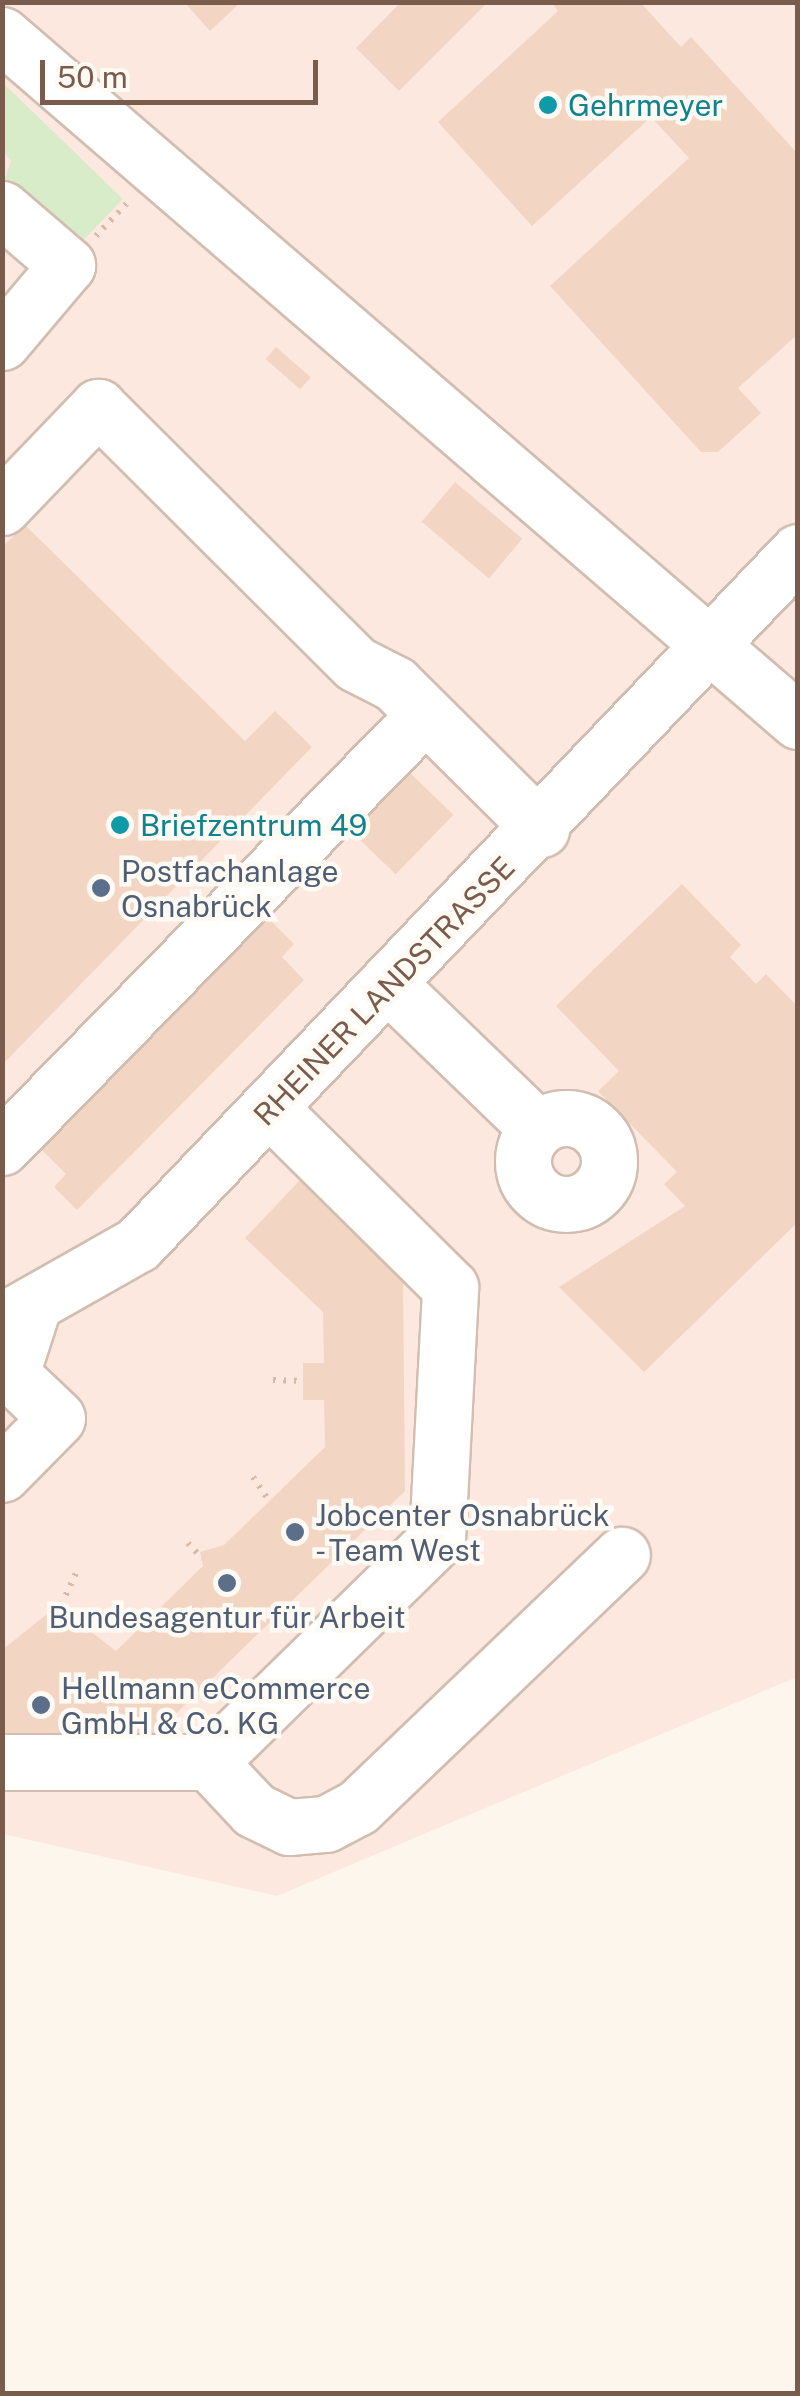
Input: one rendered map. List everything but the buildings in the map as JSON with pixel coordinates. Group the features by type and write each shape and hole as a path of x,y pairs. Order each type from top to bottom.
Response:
{"street":[{"path":"2,35 798,721"},
{"path":"2,209 68,266 2,342"},
{"path":"2,507 98,407 356,664 395,684 530,840"},
{"name":"RHEINER LANDSTRASSE","path":"17,1316 138,1244 530,840 798,552"},
{"path":"356,664 373,703 405,735 530,840"},
{"path":"2,1148 405,735"},
{"path":"388,984 537,1128"},
{"path":"2,1762 208,1762 438,1539 450,1288 269,1108"},
{"path":"2,1474 58,1418 11,1374 17,1316"},
{"path":"208,1762 254,1810 289,1827 326,1824 358,1807 622,1555"}],"path":[{"path":"68,266 136,193"},
{"path":"273,1380 303,1381"},
{"path":"253,1477 269,1502"},
{"path":"188,1543 202,1558"},
{"path":"56,1614 76,1570"}],"shaded area":[{"path":"3,3 797,3 797,1677 277,1896 3,1834"}],"green space":[{"path":"3,83 123,199 72,252 3,185 11,160 3,152"}],"place":[{"name":"Gehrmeyer","path":"548,105"},
{"name":"Briefzentrum 49","path":"120,825"},
{"name":"Postfachanlage Osnabrück","path":"101,888"},
{"name":"Jobcenter Osnabrück - Team West","path":"295,1532"},
{"name":"Bundesagentur für Arbeit","path":"227,1583"},
{"name":"Hellmann eCommerce GmbH & Co. KG","path":"41,1705"}]}
